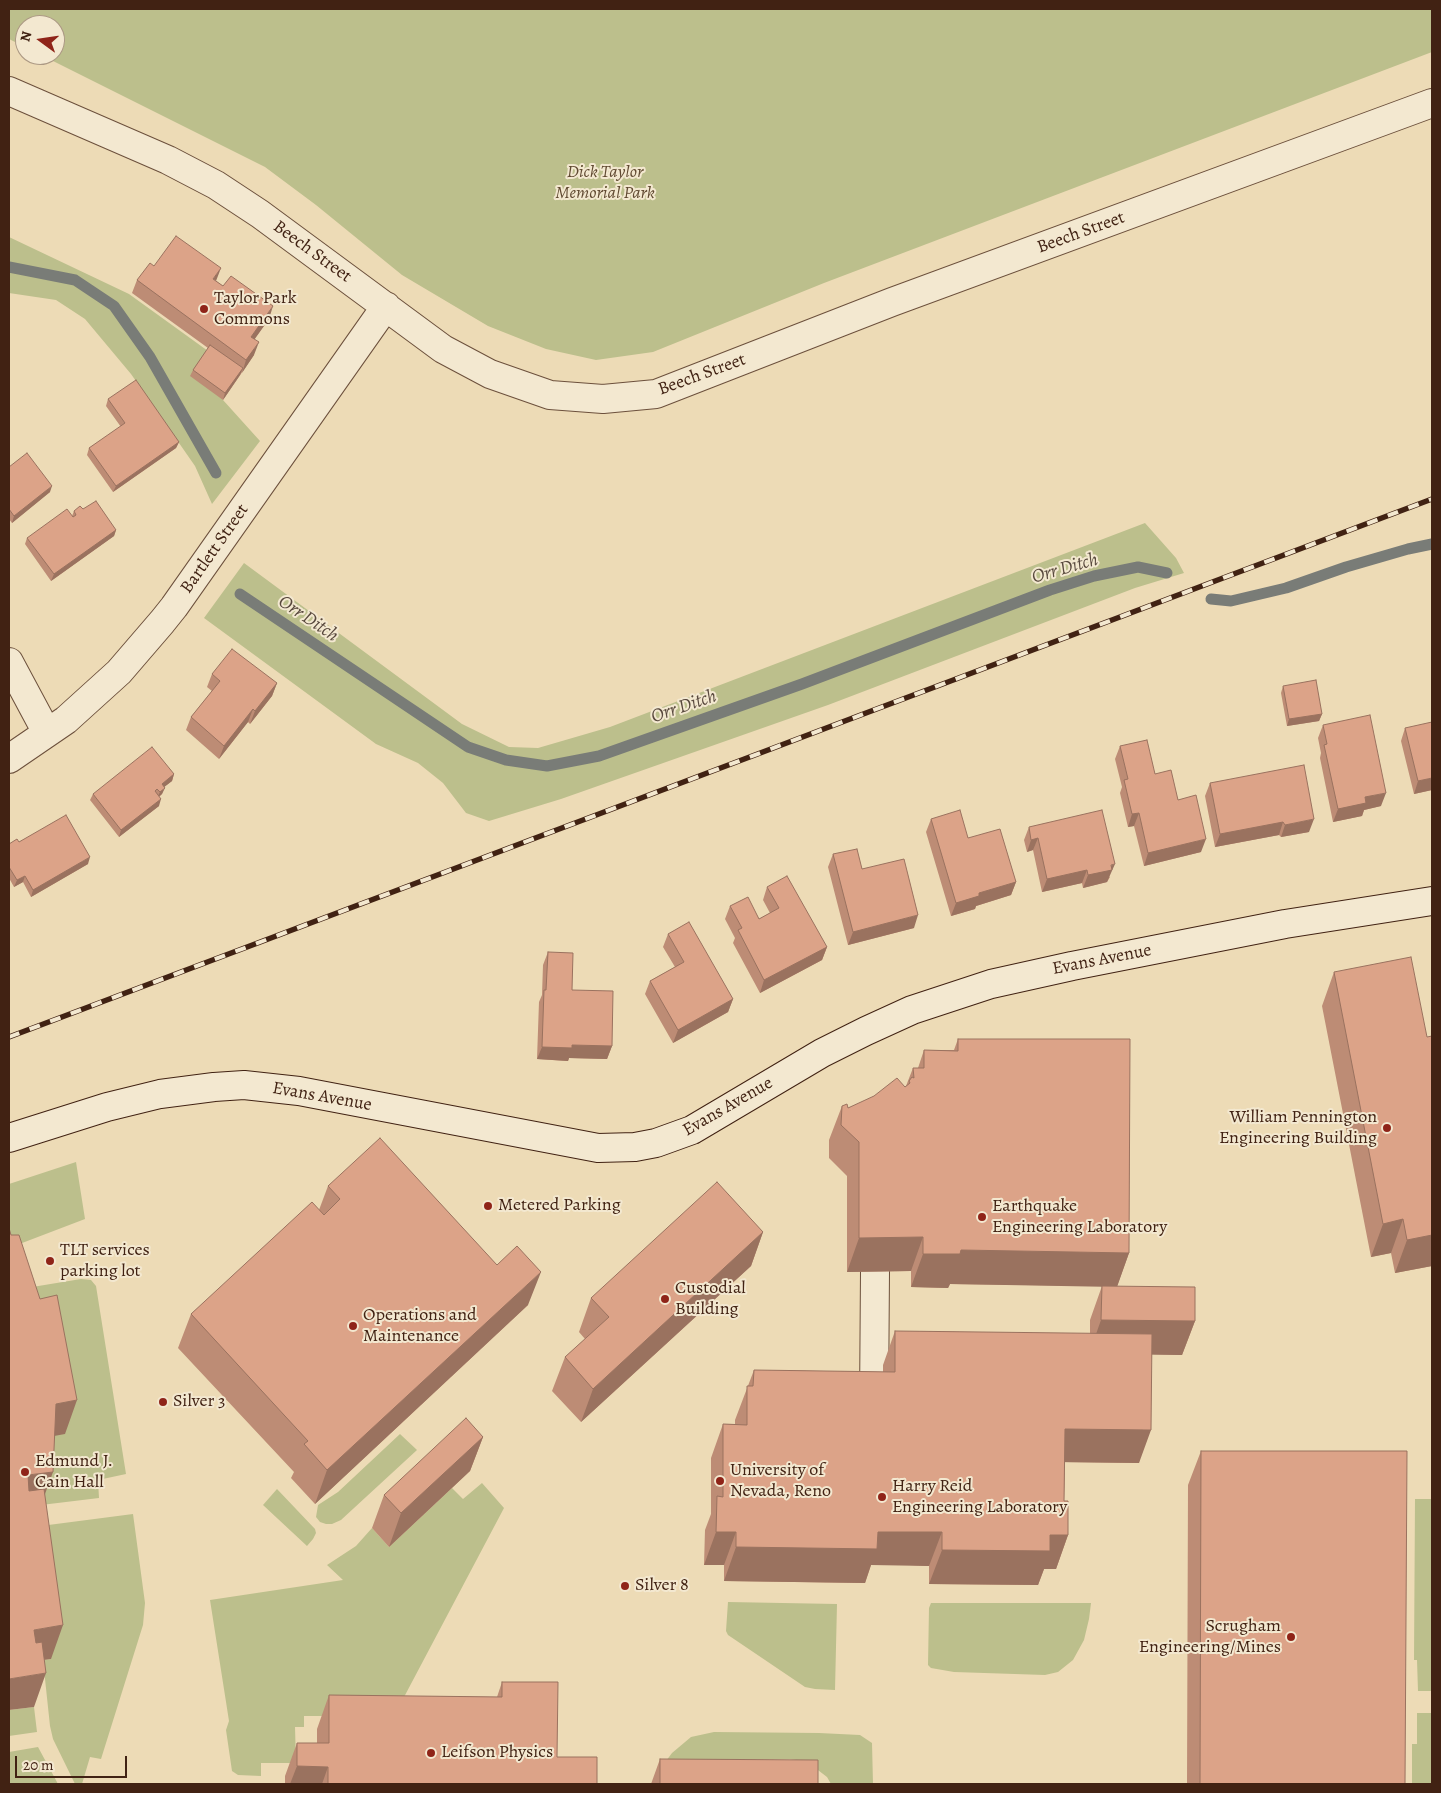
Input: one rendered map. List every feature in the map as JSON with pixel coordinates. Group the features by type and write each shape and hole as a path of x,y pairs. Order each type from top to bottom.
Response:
{"street":[{"name":"Beech Street","path":"9,91 168,160 216,185 260,214 451,353 490,374 550,395 602,399 656,394 892,302 1432,104"},
{"name":"Bartlett Street","path":"9,759 66,720 119,672 174,608 386,306"},
{"path":"9,662 47,734"},
{"name":"Evans Avenue","path":"9,1138 106,1107 160,1094 199,1088 244,1086 300,1091 598,1148 635,1147 656,1143 692,1130 822,1053 866,1030 912,1010 991,984 1285,924 1432,901"},
{"path":"874,1405 875,1271"}],"green space":[{"name":"Dick Taylor Memorial Park","path":"9,9 1432,9 1432,52 824,283 653,352 596,360 546,349 488,326 402,275 316,205 265,167 61,65 65,65 65,15 15,15 15,42 9,39"},
{"path":"9,237 129,294 208,351 223,400 260,441 212,504 195,466 131,374 85,319 56,300 9,293"},
{"path":"1145,523 1176,558 1184,573 1135,588 828,705 561,799 489,821 466,813 443,783 418,763 376,744 204,618 244,563 462,724 509,747 538,748 610,727"},
{"path":"76,1162 85,1219 9,1248 9,1184"},
{"path":"81,1279 91,1280 96,1286 126,1474 98,1480 99,1498 41,1505 14,1290"},
{"path":"400,1434 417,1450 341,1520 332,1524 320,1522 316,1517 318,1505 338,1492"},
{"path":"482,1483 504,1508 394,1716 304,1716 304,1727 295,1727 296,1763 261,1763 261,1776 238,1775 232,1771 226,1730 229,1721 210,1600 343,1580 327,1565 356,1546 372,1528 389,1547 452,1488 463,1499"},
{"path":"277,1489 315,1529 316,1533 307,1546 263,1505"},
{"path":"1415,1499 1432,1499 1432,1691 1418,1691 1417,1660 1414,1660"},
{"path":"133,1514 145,1603 143,1625 101,1759 90,1757 82,1784 75,1784 53,1739 50,1726 43,1660 51,1659 33,1527"},
{"path":"728,1602 837,1604 835,1690 805,1687 728,1635 726,1631"},
{"path":"931,1603 1091,1603 1084,1640 1073,1660 1058,1672 1045,1675 954,1672 931,1668 928,1665 929,1608"},
{"path":"34,1707 37,1732 9,1736 9,1710"},
{"path":"1417,1713 1432,1713 1432,1784 1412,1784 1412,1744 1417,1744"},
{"path":"714,1732 860,1735 872,1743 873,1784 831,1784 827,1777 814,1767 802,1761 790,1759 666,1761 672,1753 691,1737"},
{"path":"38,1747 58,1784 9,1784 9,1752"}],"building":[{"name":"Taylor Park Commons","path":"176,236 221,268 213,279 223,286 231,276 273,306 251,337 259,342 246,360 137,280 150,263 154,266"},
{"path":"210,345 243,368 225,393 193,370"},
{"path":"136,380 179,442 116,486 89,448 125,423 108,399"},
{"path":"27,453 52,486 14,516 9,509 9,467"},
{"path":"96,501 116,530 54,574 27,538 67,509 73,517 76,515 74,511 80,506 83,509"},
{"path":"232,649 277,683 255,711 253,709 224,746 191,717 220,681 212,674"},
{"path":"1316,680 1322,714 1289,719 1283,686"},
{"path":"1370,715 1386,793 1365,797 1366,803 1338,809 1324,745 1327,744 1323,725"},
{"path":"1432,722 1432,778 1418,781 1405,728"},
{"path":"1147,740 1155,774 1171,770 1178,800 1196,795 1206,839 1148,853 1139,813 1132,814 1124,780 1128,779 1120,746"},
{"path":"152,747 174,774 162,784 165,788 160,792 157,789 155,791 161,799 121,830 93,794"},
{"path":"1304,765 1314,819 1285,825 1283,822 1220,834 1210,783"},
{"path":"960,810 968,838 1000,829 1016,882 979,893 979,896 956,903 931,819"},
{"path":"1102,810 1115,864 1111,865 1112,870 1088,875 1087,870 1047,879 1038,838 1031,840 1029,827"},
{"path":"66,815 90,857 33,890 25,876 17,880 9,867 9,844 17,839 19,842"},
{"path":"857,849 862,869 904,859 918,915 853,932 833,854"},
{"path":"787,876 827,947 764,980 738,930 742,928 730,906 748,897 759,919 779,908 767,887"},
{"path":"689,922 733,999 678,1030 650,981 684,962 668,934"},
{"path":"548,952 573,953 572,990 613,991 612,1046 572,1045 572,1048 542,1047 544,990 546,990"},
{"name":"William Pennington Engineering Building","path":"1411,957 1427,1037 1432,1036 1432,1235 1407,1240 1403,1219 1383,1224 1334,972"},
{"name":"Earthquake Engineering Laboratory","path":"958,1039 1130,1039 1129,1253 961,1250 960,1254 923,1254 923,1237 859,1238 859,1142 841,1125 842,1106 847,1104 848,1108 874,1096 897,1078 905,1087 910,1083 909,1081 912,1077 914,1078 913,1068 924,1068 924,1050 958,1051"},
{"name":"Operations and Maintenance","path":"380,1138 497,1265 517,1246 541,1272 327,1470 304,1444 308,1441 191,1314 312,1202 324,1215 340,1199 328,1186"},
{"name":"Custodial Building","path":"717,1182 763,1232 593,1389 565,1357 609,1317 591,1298"},
{"name":"Edmund J. Cain Hall","path":"9,1228 11,1235 19,1235 40,1299 57,1295 77,1400 56,1404 53,1472 28,1475 29,1491 44,1489 63,1625 34,1630 36,1643 42,1642 46,1673 9,1679"},
{"path":"1102,1286 1195,1287 1195,1321 1101,1320"},
{"name":"Harry Reid Engineering Laboratory","path":"895,1331 1152,1334 1151,1430 1065,1429 1064,1501 1068,1501 1068,1535 1050,1535 1050,1551 942,1550 942,1532 878,1532 877,1549 736,1547 736,1532 716,1532 717,1496 723,1497 723,1424 747,1425 747,1386 753,1386 754,1370 895,1372"},
{"path":"466,1418 483,1437 401,1513 384,1495"},
{"name":"Scrugham Engineering/Mines","path":"1201,1451 1407,1451 1405,1784 1200,1784"},
{"path":"502,1682 558,1682 557,1757 597,1757 597,1784 328,1784 328,1767 297,1766 297,1743 329,1743 329,1695 502,1697"},
{"path":"660,1759 818,1760 818,1784 660,1784"}],"waterway":[{"name":"Orr Ditch","path":"9,267 75,280 114,306 150,357 216,473"},
{"name":"Orr Ditch","path":"1211,599 1231,601 1286,588 1346,567 1432,544"},
{"name":"Orr Ditch","path":"240,594 468,747 506,760 547,766 599,756 802,684 1050,590 1094,576 1138,567 1167,573"}],"railway":[{"path":"9,1037 1432,499"}],"place":[{"name":"Taylor Park Commons","path":"204,309"},
{"name":"William Pennington Engineering Building","path":"1387,1128"},
{"name":"Metered Parking","path":"488,1206"},
{"name":"Earthquake Engineering Laboratory","path":"982,1217"},
{"name":"TLT services parking lot","path":"50,1261"},
{"name":"Custodial Building","path":"665,1299"},
{"name":"Operations and Maintenance","path":"353,1326"},
{"name":"Silver 3","path":"163,1402"},
{"name":"Edmund J. Cain Hall","path":"25,1472"},
{"name":"University of Nevada, Reno","path":"720,1481"},
{"name":"Harry Reid Engineering Laboratory","path":"882,1497"},
{"name":"Silver 8","path":"625,1586"},
{"name":"Scrugham Engineering/Mines","path":"1291,1637"},
{"name":"Leifson Physics","path":"431,1753"}]}
